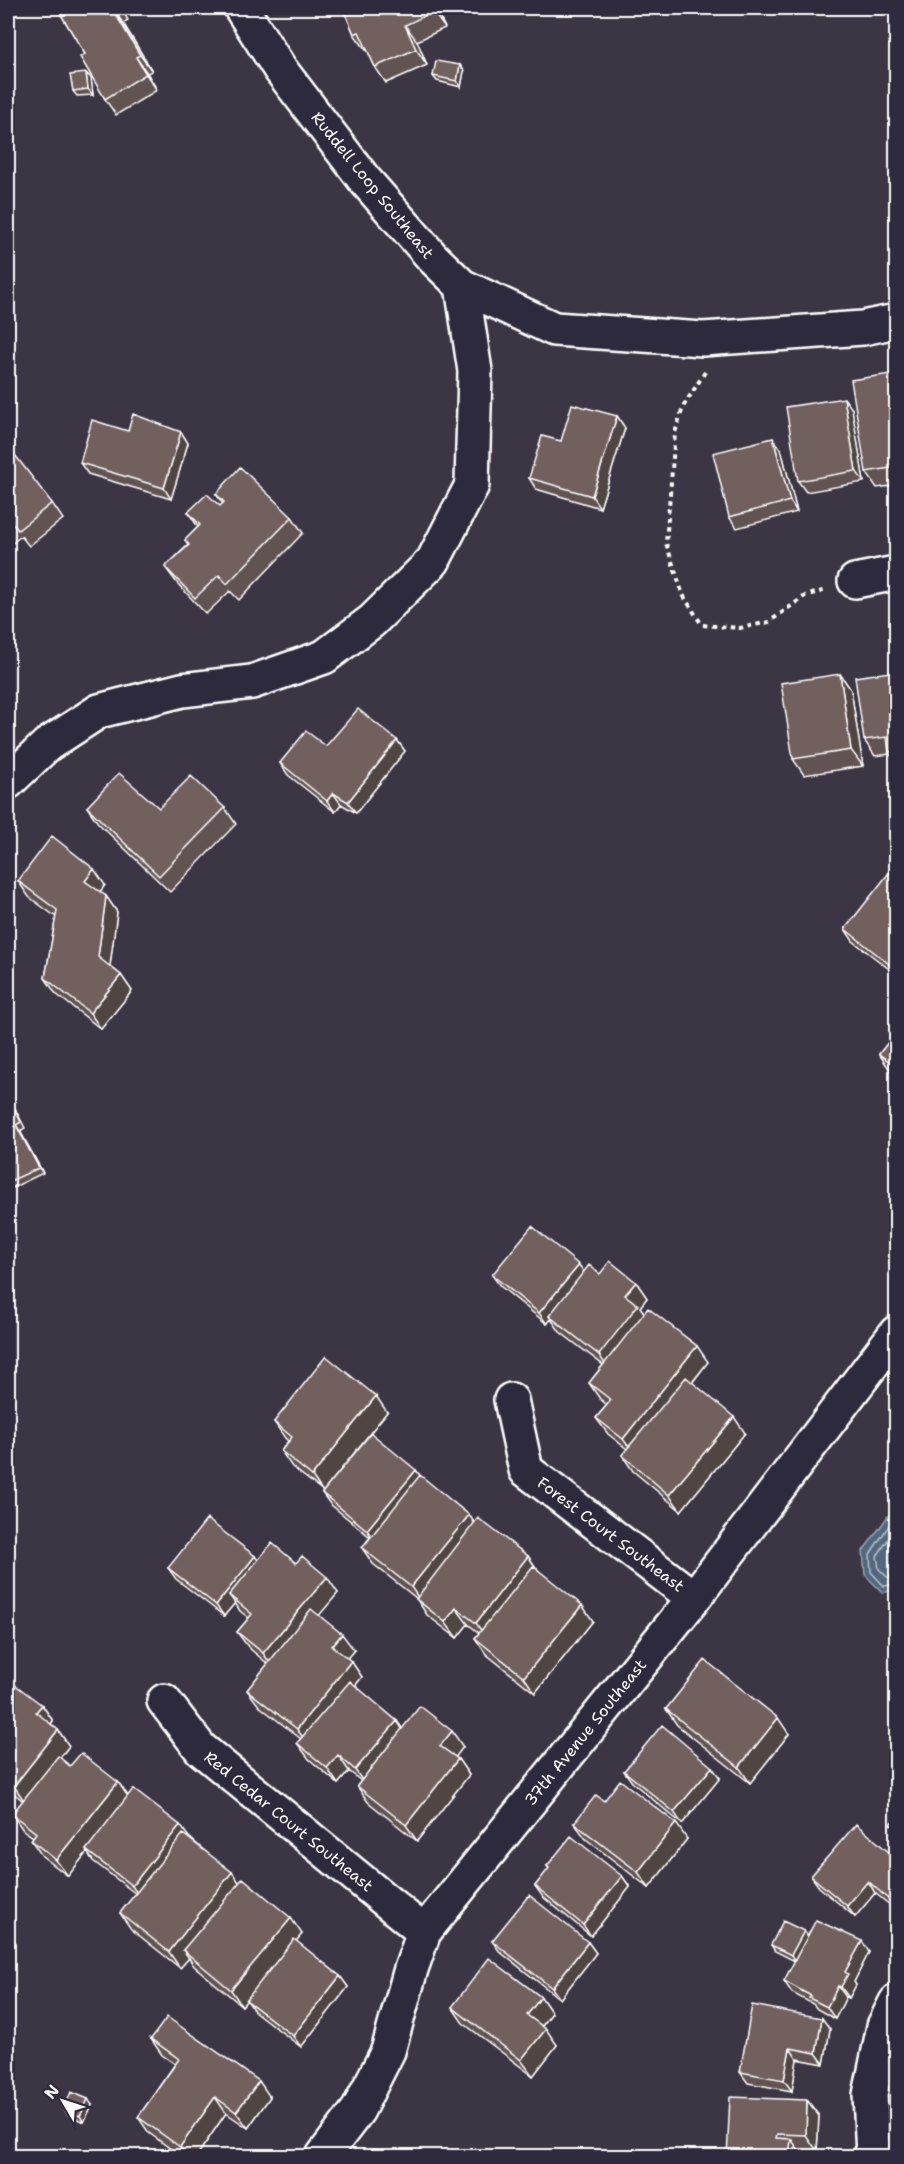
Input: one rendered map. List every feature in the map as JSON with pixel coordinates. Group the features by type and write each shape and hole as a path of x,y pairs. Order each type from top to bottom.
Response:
{"street":[{"name":"Ruddell Loop Southeast","path":"241,8 280,69 364,179 433,258 462,286 554,329 703,339 863,328 897,321"},
{"path":"8,782 47,745 99,711 182,690 252,682 324,657 372,621 434,561 472,484 475,371 462,286"},
{"path":"855,581 897,573"},
{"name":"37th Avenue Southeast","path":"323,2157 358,2110 388,2052 411,1969 424,1932 694,1598 897,1333"},
{"name":"Forest Court Southeast","path":"511,1400 526,1470 694,1598"},
{"name":"Red Cedar Court Southeast","path":"164,1701 201,1749 424,1932"},
{"path":"873,2157 870,2095 884,2026 897,2002"}],"path":[{"path":"728,337 683,407 675,433 666,543 683,595 702,625 740,628 769,622 805,596 855,581"}],"water":[{"path":"896,1505 896,1589 883,1593 865,1575 863,1551"}],"building":[{"path":"57,8 112,8 140,55 136,57 146,74 105,99 80,57 85,54"},
{"path":"343,8 431,8 433,12 405,25 416,49 375,67 359,32 354,34"},
{"path":"436,61 460,65 457,81 433,76"},
{"path":"86,73 88,89 73,91 70,75"},
{"path":"897,373 897,467 866,472 851,380"},
{"path":"844,398 856,471 798,481 786,407"},
{"path":"572,404 617,416 592,496 529,478 542,436 561,441"},
{"path":"133,414 181,432 164,488 80,463 92,420 128,431"},
{"path":"773,438 790,501 729,517 713,453"},
{"path":"15,455 52,503 18,530 10,520 8,521 8,461"},
{"path":"240,467 292,517 227,584 219,575 195,598 165,567 189,545 185,540 200,525 188,512 207,494 220,506 224,502 216,494"},
{"path":"897,671 897,751 889,752 887,737 864,740 855,677"},
{"path":"840,674 851,750 793,759 781,683"},
{"path":"358,709 397,740 348,802 333,793 327,801 280,763 306,731 326,746"},
{"path":"119,773 159,808 191,776 225,808 159,876 87,807"},
{"path":"52,836 94,869 85,881 106,896 98,957 121,975 90,1013 45,978 57,910 18,881"},
{"path":"892,869 897,872 897,955 889,964 845,929"},
{"path":"897,1031 897,1067 879,1054"},
{"path":"8,1096 21,1122 16,1125 39,1168 8,1182"},
{"path":"532,1226 579,1265 539,1313 492,1275"},
{"path":"610,1261 636,1282 625,1295 638,1305 599,1355 549,1316 589,1265 600,1274"},
{"path":"648,1308 697,1346 623,1439 596,1418 611,1400 589,1383"},
{"path":"326,1356 376,1396 312,1476 281,1451 292,1437 274,1422"},
{"path":"686,1377 734,1417 669,1495 622,1455"},
{"path":"371,1433 416,1470 367,1530 322,1493"},
{"path":"420,1475 469,1515 411,1587 362,1548"},
{"path":"478,1518 528,1556 476,1623 456,1608 445,1622 416,1599"},
{"path":"207,1519 255,1556 216,1605 168,1568"},
{"path":"272,1543 296,1563 302,1556 327,1577 263,1653 237,1632 252,1614 229,1595"},
{"path":"533,1566 582,1605 524,1677 475,1638"},
{"path":"311,1609 342,1634 332,1646 351,1661 297,1729 247,1690"},
{"path":"705,1660 778,1718 739,1767 666,1709"},
{"path":"350,1681 397,1721 355,1770 338,1755 327,1768 297,1743"},
{"path":"14,1684 42,1705 36,1712 58,1730 14,1786 8,1781 8,1693"},
{"path":"420,1706 452,1731 440,1746 458,1759 406,1825 357,1786"},
{"path":"662,1725 712,1767 674,1812 624,1771"},
{"path":"81,1753 118,1782 56,1860 31,1840 36,1833 12,1814 58,1756 70,1766"},
{"path":"620,1780 676,1823 638,1872 574,1823 596,1795 604,1801"},
{"path":"133,1789 180,1825 132,1886 86,1850"},
{"path":"897,1816 897,1829 890,1824"},
{"path":"856,1824 897,1859 897,1888 888,1899 868,1881 847,1906 811,1876"},
{"path":"183,1834 232,1872 169,1952 120,1913"},
{"path":"571,1836 622,1876 583,1925 535,1886 549,1868 547,1866"},
{"path":"243,1878 291,1918 231,1990 183,1950"},
{"path":"529,1895 588,1942 552,1988 492,1941"},
{"path":"816,1920 862,1941 845,1972 848,1974 841,1987 838,1986 827,2007 784,1981"},
{"path":"783,1921 804,1931 791,1955 771,1945"},
{"path":"294,1939 340,1976 293,2036 246,2000"},
{"path":"489,1958 541,1997 527,2015 546,2029 521,2060 452,2007"},
{"path":"752,2005 822,2018 816,2053 790,2048 784,2080 740,2072"},
{"path":"167,2017 259,2081 236,2112 215,2097 180,2147 138,2117 179,2059 151,2039"},
{"path":"71,2092 88,2099 80,2116 64,2109"},
{"path":"730,2097 807,2100 806,2135 777,2134 776,2138 791,2139 789,2157 727,2157"}]}
